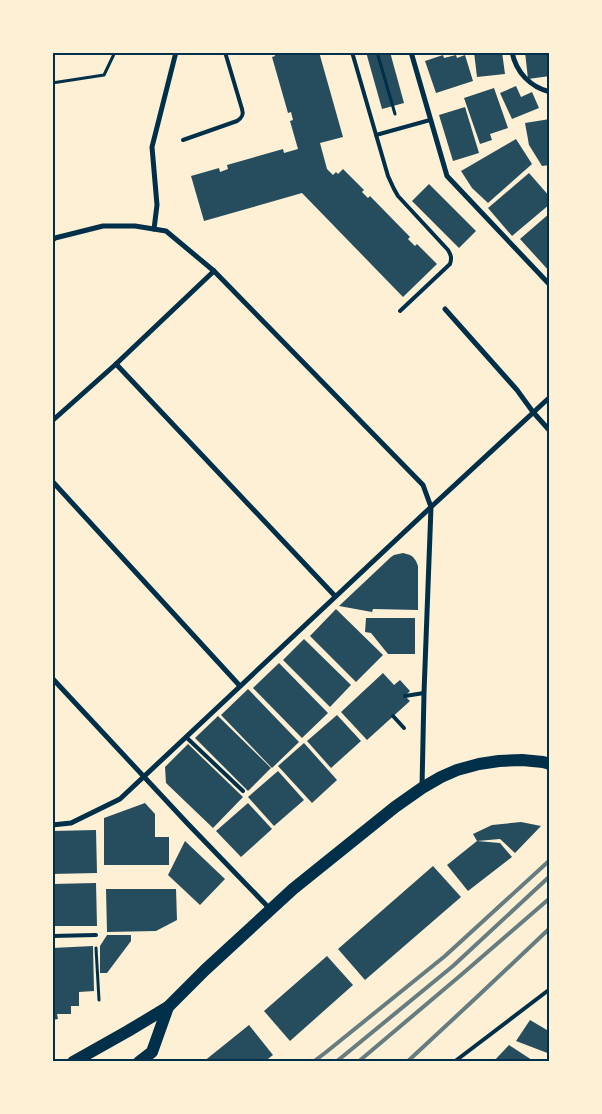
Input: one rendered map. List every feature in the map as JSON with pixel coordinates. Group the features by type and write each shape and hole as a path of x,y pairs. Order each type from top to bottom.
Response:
{"main road":[{"path":"73,1062 168,1007 205,970 293,889 395,807 422,788 456,770 479,764 522,760 550,764"},
{"path":"139,1062 152,1052 168,1007"}],"street":[{"path":"154,229 157,205 152,147 176,52"},
{"path":"411,52 447,176 550,285"},
{"path":"512,52 519,72 528,81 542,90 550,92"},
{"path":"52,240 103,226 135,226 166,231 214,271 423,486 430,507 422,788"},
{"path":"52,421 116,364 214,271"},
{"path":"444,309 517,390 550,431"},
{"path":"116,364 336,596"},
{"path":"52,825 71,823 120,799 430,507 550,397"},
{"path":"52,481 240,686"},
{"path":"52,678 271,910"}],"lane":[{"path":"183,140 237,121 242,117 242,109 225,52"},
{"path":"352,52 388,176 394,190 451,255 450,264 400,311"},
{"path":"376,135 430,120"},
{"path":"405,696 424,693"},
{"path":"393,716 404,728"},
{"path":"186,737 244,791"},
{"path":"52,936 96,935"},
{"path":"454,1062 550,989"}],"path":[{"path":"52,83 104,75 115,52"},
{"path":"377,52 400,129"},
{"path":"96,935 99,1000"}],"building":[{"path":"274,52 319,52 343,137 320,143 327,169 333,175 336,172 338,174 343,169 364,190 362,192 368,198 370,196 410,237 408,239 415,246 417,244 437,264 403,297 302,193 204,221 191,176 219,168 220,172 228,169 227,165 283,149 284,153 298,149 290,121 293,120 291,112 288,113 272,57 275,56"},
{"path":"366,52 390,52 404,103 382,109"},
{"path":"474,52 502,52 505,74 477,77"},
{"path":"525,52 550,52 550,76 528,79"},
{"path":"443,55 444,58 456,55 457,58 465,55 473,81 436,93 425,61"},
{"path":"516,86 521,97 532,92 539,108 512,119 500,93"},
{"path":"494,88 508,128 490,134 492,140 480,144 464,98"},
{"path":"465,107 479,153 453,161 439,115"},
{"path":"550,119 550,165 542,166 529,145 525,123"},
{"path":"516,139 532,164 488,203 472,188 461,171"},
{"path":"529,173 550,197 550,204 512,236 488,208"},
{"path":"429,184 476,231 459,248 412,201"},
{"path":"550,213 550,272 520,239"},
{"path":"403,553 413,557 418,566 418,610 373,609 372,612 339,606 391,557"},
{"path":"336,609 383,655 356,682 310,636"},
{"path":"366,618 415,618 415,654 388,654 371,633 365,632"},
{"path":"304,639 351,685 330,707 283,660"},
{"path":"279,663 328,713 302,738 253,688"},
{"path":"383,673 394,685 400,680 410,691 405,696 410,701 367,740 341,712"},
{"path":"248,689 299,742 272,768 221,715"},
{"path":"337,715 361,741 331,768 307,741"},
{"path":"218,716 271,768 248,791 195,738"},
{"path":"304,743 337,780 312,803 278,766"},
{"path":"188,744 243,797 213,828 166,783 165,767"},
{"path":"278,771 304,800 274,826 248,797"},
{"path":"145,803 155,814 155,837 169,837 169,865 104,865 104,818"},
{"path":"248,803 272,829 241,857 216,831"},
{"path":"521,822 541,826 515,853 500,839 477,841 473,834 492,825"},
{"path":"96,830 97,873 52,874 52,831"},
{"path":"185,841 225,879 200,905 168,875"},
{"path":"477,841 500,843 512,857 468,891 447,865"},
{"path":"433,866 461,897 365,980 338,949"},
{"path":"96,883 97,926 52,926 52,884"},
{"path":"106,889 176,889 177,920 156,931 107,932"},
{"path":"107,935 131,935 131,941 107,973 100,973 100,946"},
{"path":"93,946 94,991 79,992 79,1006 71,1006 71,1014 57,1014 58,1019 52,1020 52,948"},
{"path":"327,956 353,985 290,1041 264,1011"},
{"path":"530,1020 547,1030 550,1024 550,1054 516,1041"},
{"path":"249,1025 273,1055 264,1062 203,1062"},
{"path":"509,1045 535,1062 493,1062"}],"railway":[{"path":"313,1062 445,956 550,860"},
{"path":"336,1062 453,966 550,876"},
{"path":"358,1062 550,898"},
{"path":"407,1062 550,928"}]}
